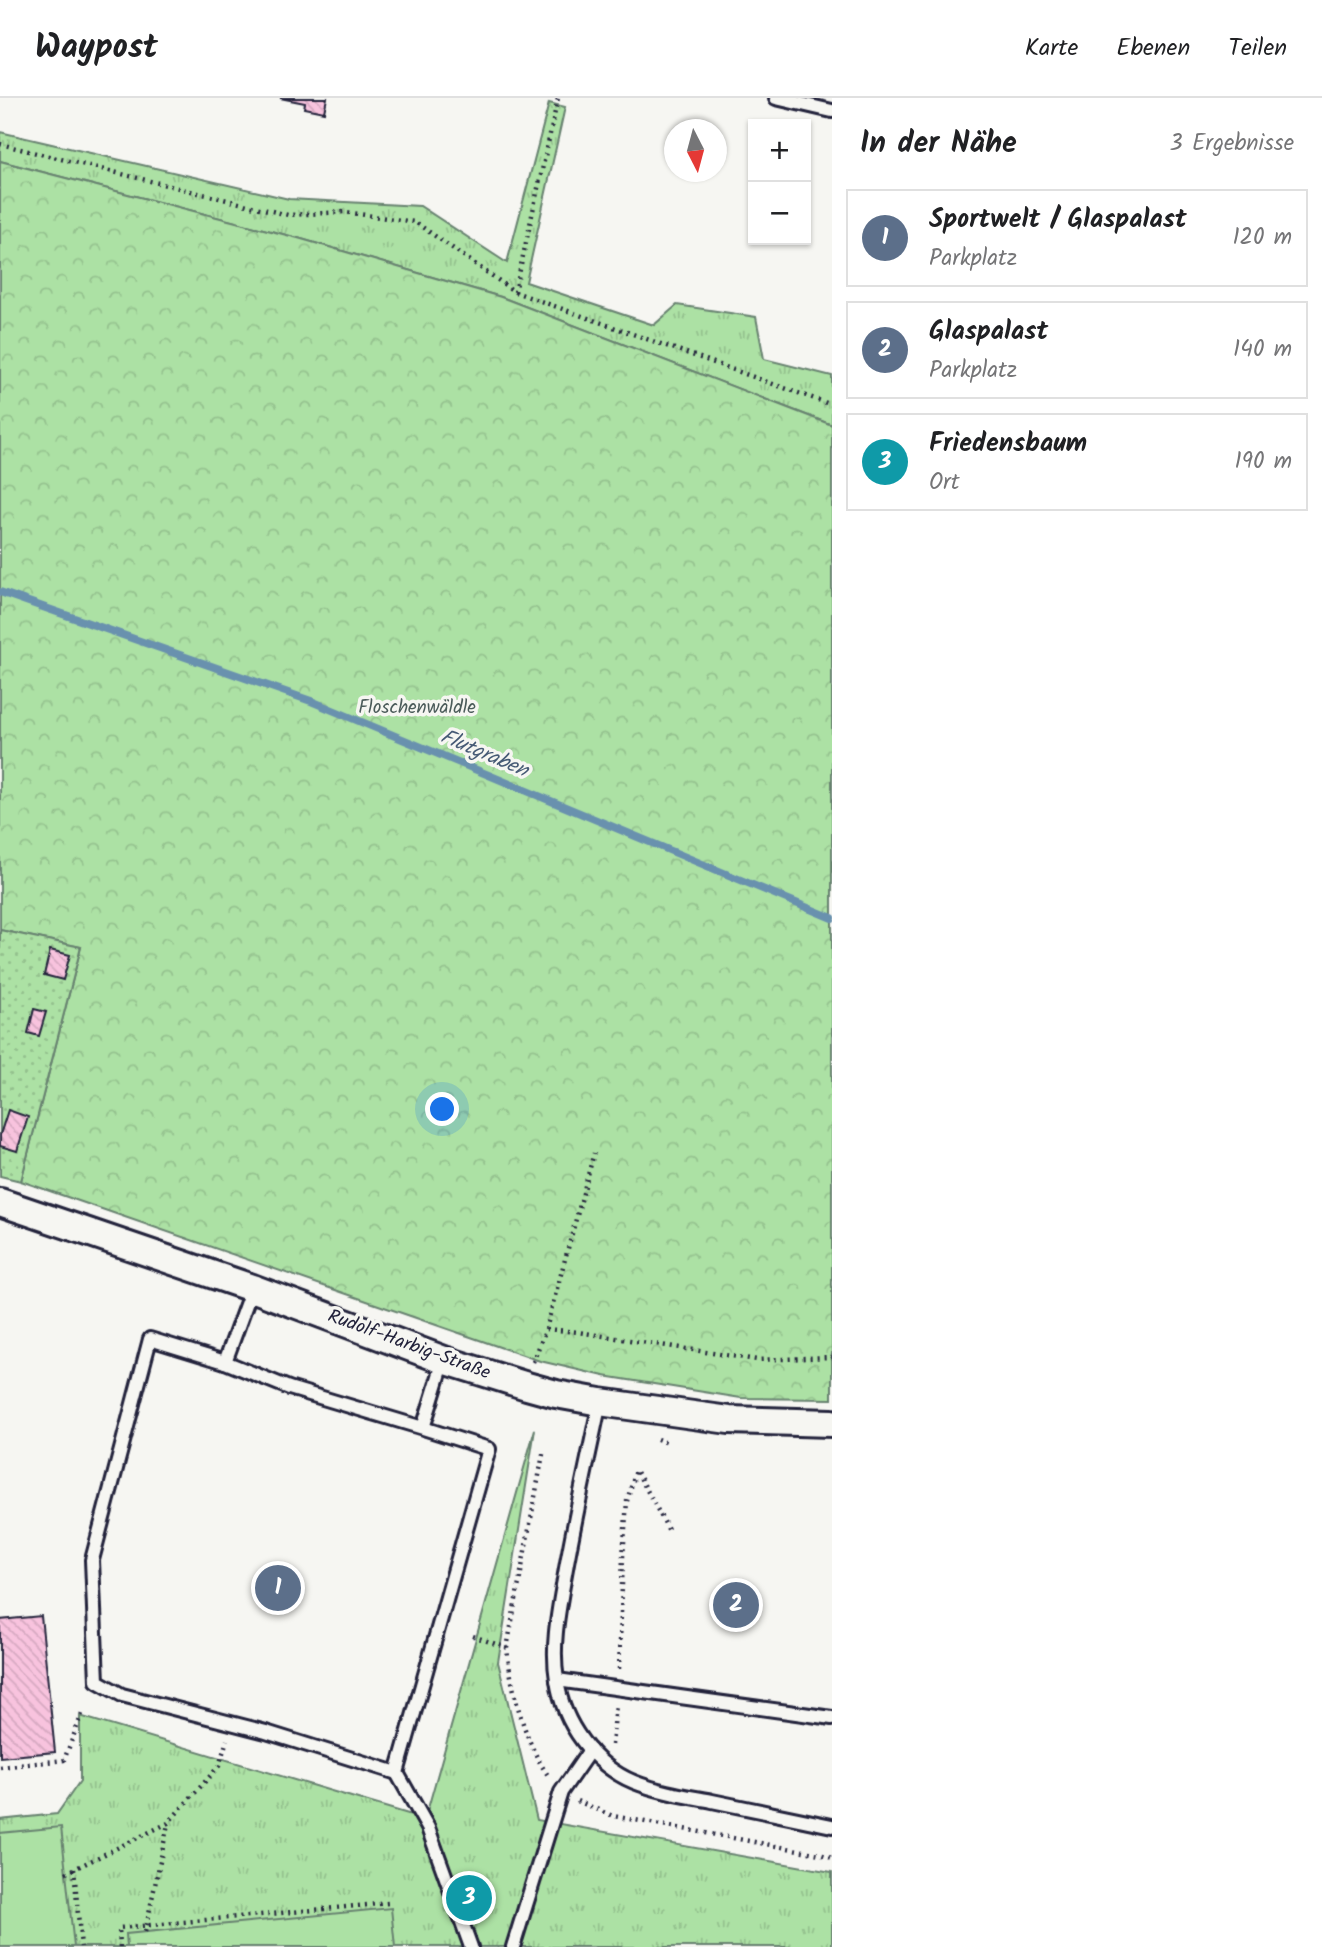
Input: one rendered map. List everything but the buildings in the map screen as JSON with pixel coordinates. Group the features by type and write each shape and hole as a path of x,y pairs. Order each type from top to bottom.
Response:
{"street":[{"name":"Rudolf-Harbig-Straße","path":"0,1202 252,1288 444,1360 556,1394 729,1420 832,1423"}],"lane":[{"path":"776,98 832,111"},
{"path":"225,1362 252,1288"},
{"path":"397,1773 489,1449 289,1388 225,1362 150,1339 92,1560 97,1681 122,1695 232,1722 397,1773 428,1828 471,1947"},
{"path":"423,1428 444,1360"},
{"path":"600,1402 571,1541 554,1651 556,1680 572,1727 590,1750 609,1767 632,1781 661,1791 832,1826"},
{"path":"556,1680 832,1717"},
{"path":"513,1947 561,1792 590,1750"}],"path":[{"path":"515,292 558,98"},
{"path":"0,144 288,215 345,212 415,222 515,292 832,405"},
{"path":"527,1386 534,1357 546,1329 594,1153"},
{"path":"546,1329 757,1360 832,1357"},
{"path":"543,1454 507,1648 510,1675 528,1736 546,1773 561,1792 613,1816 832,1858"},
{"path":"609,1767 618,1689 627,1501 636,1470 669,1531"},
{"path":"473,1636 507,1648"},
{"path":"0,1767 64,1760 82,1714"},
{"path":"66,1874 168,1824 219,1766 232,1722"},
{"path":"145,1932 168,1824"},
{"path":"74,1870 81,1947"},
{"path":"120,1947 119,1928 389,1903"}],"green space":[{"path":"549,103 565,107 526,282 654,325 677,305 756,317 764,359 832,376 832,425 501,297 298,238 0,161 0,132 289,199 420,206 507,263"},
{"name":"Floschenwäldle","path":"0,161 298,238 501,297 832,425 832,1399 741,1398 604,1376 540,1361 21,1181 81,947 0,930"},
{"path":"0,930 81,947 21,1181 0,1176"},
{"path":"535,1429 498,1662 537,1820 832,1872 832,1947 0,1947 0,1820 57,1814 80,1781 80,1716 425,1819"},
{"path":"61,1827 74,1947 0,1947 0,1833"},
{"path":"391,1908 395,1947 127,1947 126,1934"}],"waterway":[{"name":"Flutgraben","path":"0,592 311,701 832,918"}],"place":[{"name":"Sportwelt / Glaspalast","path":"278,1588"},
{"name":"Glaspalast","path":"736,1605"},
{"name":"Friedensbaum","path":"469,1898"}]}
